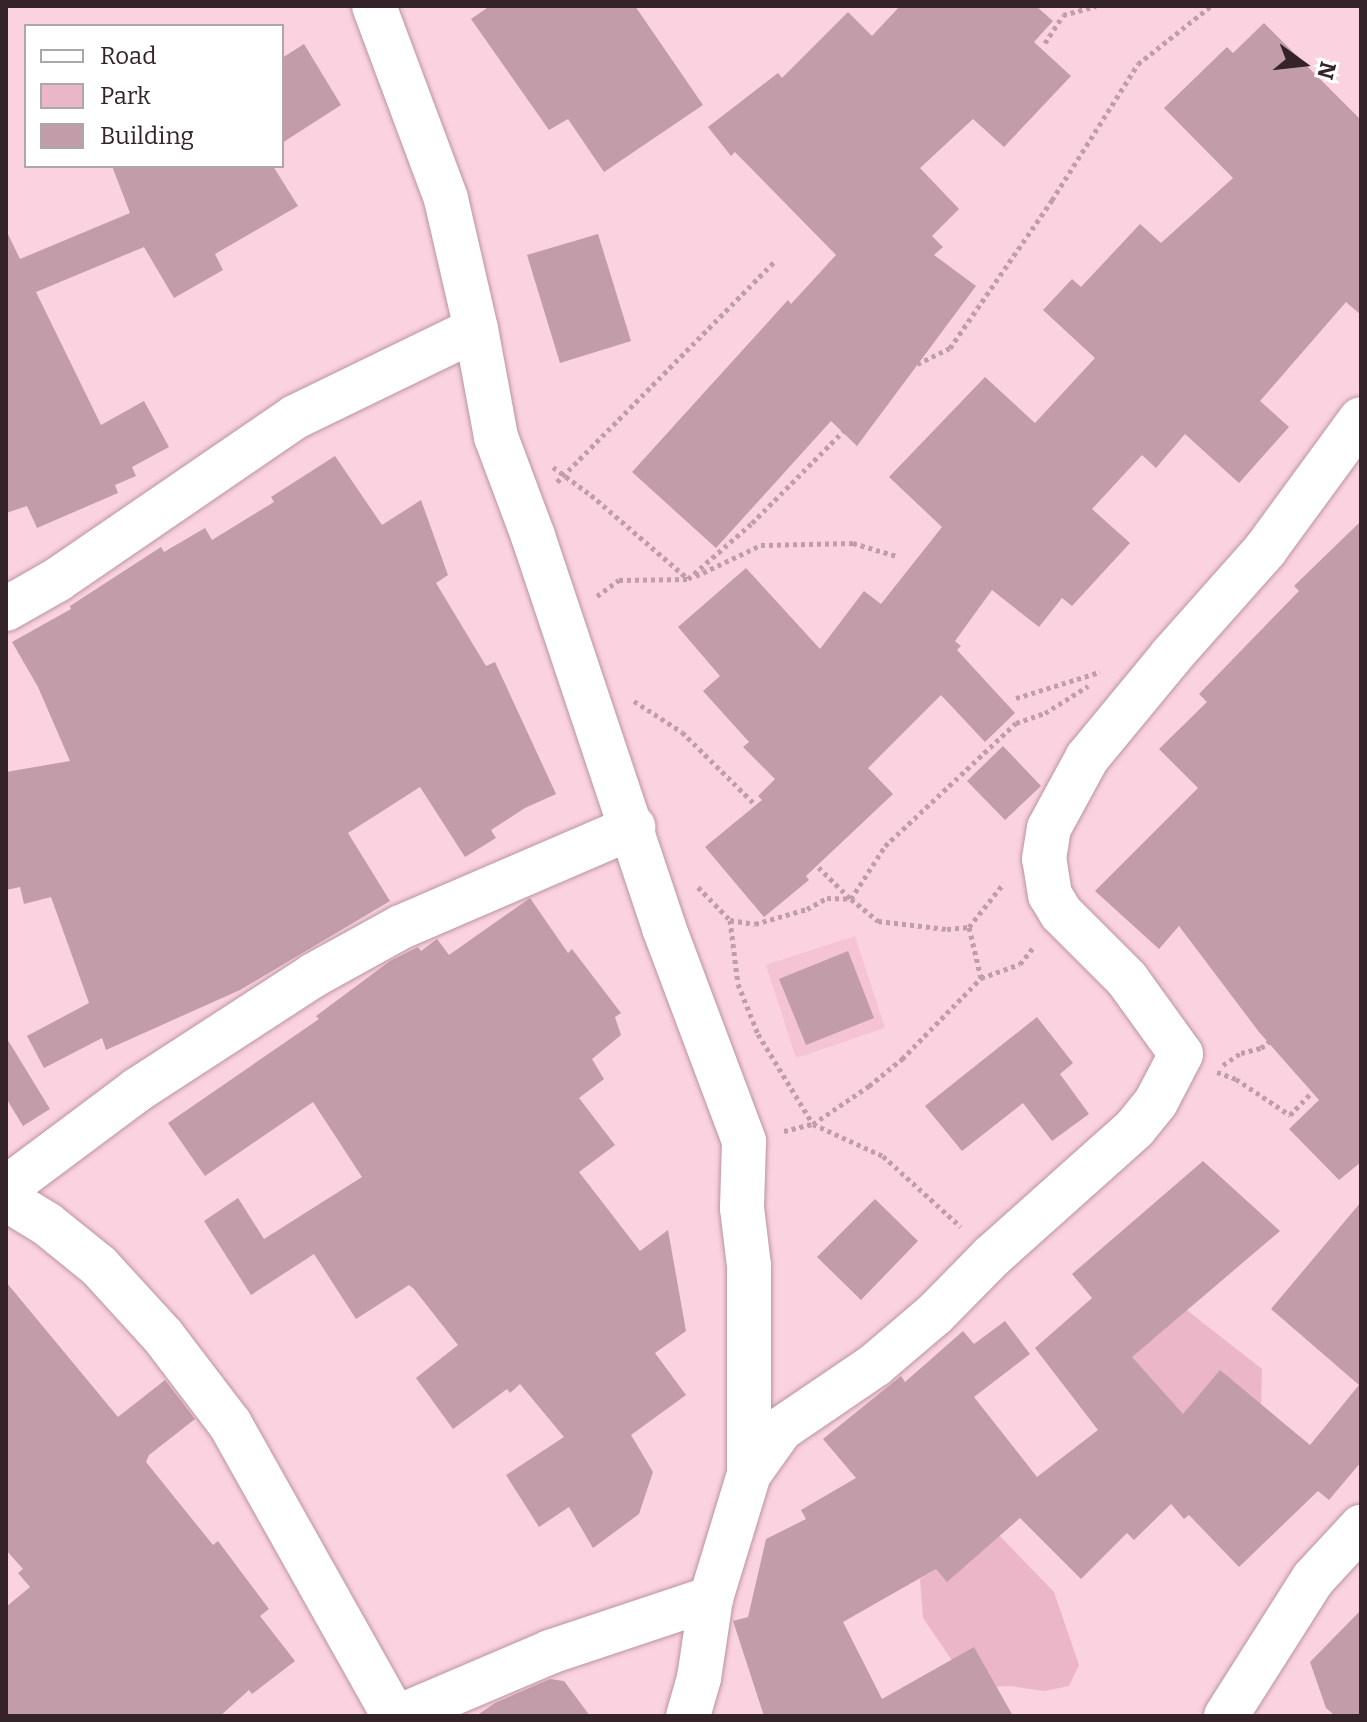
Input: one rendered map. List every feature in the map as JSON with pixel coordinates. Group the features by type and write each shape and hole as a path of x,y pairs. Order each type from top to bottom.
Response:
{"street":[{"path":"374,6 446,199 476,329 496,437 633,827 664,928 744,1141 742,1208 749,1266 749,1474 711,1598 699,1703"},
{"path":"6,609 57,580 295,417 476,329"},
{"path":"749,1474 781,1429 875,1365 935,1314 992,1256 1135,1128 1156,1102 1181,1054 1127,979 1061,913 1050,895 1044,859 1049,828 1087,758 1171,656 1265,550 1361,419"},
{"path":"6,1188 137,1090 240,1027 314,975 401,927 633,827"},
{"path":"6,1199 47,1224 99,1266 182,1361 237,1437 394,1716"},
{"path":"1226,1716 1313,1579 1361,1527"},
{"path":"400,1716 550,1652 711,1598"}],"path":[{"path":"1045,43 1063,15 1096,6"},
{"path":"688,579 752,523 903,371 950,348 1052,200 1138,64 1209,6"},
{"path":"533,536 555,484 775,261"},
{"path":"496,437 566,474 688,579"},
{"path":"565,639 563,621 619,580 688,579 761,545 853,543 897,556"},
{"path":"851,899 885,846 1016,723 1045,713 1107,671 1016,698"},
{"path":"623,693 682,732 851,899 878,921 947,929 969,927 1049,828"},
{"path":"687,877 730,920 755,924 807,909 827,898 851,899"},
{"path":"744,1141 813,1124 902,1059 981,978 1020,964 1061,913"},
{"path":"730,920 738,984 758,1034 813,1124 883,1156 992,1256"},
{"path":"969,927 981,978"},
{"path":"1309,1095 1290,1115 1236,1079 1214,1071 1241,1053 1261,1048 1337,989 1361,957"}],"shaded area":[{"path":"855,936 885,1028 796,1058 766,965"}],"green space":[{"path":"1179,1304 1262,1369 1261,1408 1135,1429 1132,1346"},
{"path":"995,1531 1054,1592 1079,1665 1069,1686 1045,1691 1009,1686 971,1688 923,1618 920,1579"}],"building":[{"path":"490,6 635,6 703,105 604,172 568,119 549,130 471,19"},
{"path":"900,6 1036,6 1053,21 1034,42 1071,76 1004,147 973,119 920,168 959,209 932,236 943,247 934,255 976,286 857,446 831,421 716,548 632,472 788,300 791,304 836,255 735,152 731,156 708,127 778,73 782,78 848,12 872,36"},
{"path":"1264,23 1361,120 1361,315 1346,302 1260,401 1289,427 1239,483 1185,434 1156,468 1142,455 1092,509 1130,543 1072,606 1062,598 1039,627 992,590 955,641 961,646 957,650 1015,713 985,742 941,695 868,768 893,794 806,876 809,880 764,917 705,847 762,800 758,796 775,779 743,747 749,742 703,691 720,676 678,627 746,568 820,649 864,591 881,604 942,527 889,477 985,377 1035,423 1095,358 1043,310 1072,279 1081,287 1140,224 1161,243 1233,178 1164,108 1227,47 1233,53"},
{"path":"304,44 341,105 284,142 284,57"},
{"path":"113,168 274,168 298,206 215,254 223,270 174,298 144,247 36,292 101,425 144,401 169,447 132,467 136,476 115,485 118,493 37,528 27,506 6,513 6,230 20,259 130,213"},
{"path":"598,234 631,341 560,363 527,255"},
{"path":"335,456 382,525 421,500 448,575 436,583 486,666 495,662 556,794 525,808 491,830 496,838 465,857 420,787 348,833 390,901 240,990 106,1050 102,1038 44,1068 27,1036 89,1003 51,897 24,904 20,887 6,890 6,772 70,761 38,687 12,642 71,609 70,606 161,547 164,552 205,528 212,540 274,502 271,497"},
{"path":"1361,521 1361,1162 1339,1180 1289,1129 1319,1100 1259,1032 1179,926 1159,949 1095,891 1198,788 1159,749 1207,702 1199,694 1299,591 1294,586"},
{"path":"1003,746 1041,786 1005,820 967,781"},
{"path":"530,898 568,953 572,949 621,1013 615,1017 621,1035 592,1059 604,1079 579,1098 615,1145 579,1172 640,1251 668,1230 686,1331 655,1353 686,1395 631,1435 653,1472 639,1514 593,1548 569,1507 539,1527 506,1475 564,1437 520,1384 510,1393 507,1389 453,1429 416,1378 458,1345 414,1289 409,1285 356,1319 314,1254 251,1295 204,1221 238,1198 264,1239 362,1177 313,1102 205,1176 168,1123 319,1019 316,1016 390,961 418,947 421,951 437,939 449,955"},
{"path":"848,951 874,1018 806,1045 779,979"},
{"path":"1037,1017 1073,1063 1060,1074 1089,1114 1052,1141 1023,1103 962,1151 925,1106"},
{"path":"6,1037 50,1109 23,1126 6,1098"},
{"path":"1203,1161 1280,1231 1132,1357 1183,1414 1220,1370 1310,1445 1359,1385 1271,1309 1361,1202 1361,1462 1329,1500 1318,1491 1239,1567 1189,1515 1184,1519 1171,1504 1134,1540 1127,1533 1081,1579 1020,1518 947,1582 936,1569 843,1622 882,1699 974,1647 1013,1716 764,1716 733,1621 748,1617 766,1539 806,1519 801,1510 856,1478 823,1439 901,1376 905,1382 963,1331 974,1344 1005,1321 1030,1354 974,1397 1037,1477 1098,1430 1035,1348 1092,1298 1072,1274"},
{"path":"875,1199 918,1241 861,1300 817,1257"},
{"path":"6,1282 118,1417 165,1380 195,1419 149,1455 146,1462 213,1545 218,1541 269,1609 260,1616 295,1661 252,1694 249,1690 220,1716 6,1716 6,1607 30,1587 18,1573 23,1569 6,1550"},
{"path":"1361,1610 1361,1716 1335,1716 1326,1708 1310,1662"},
{"path":"550,1679 564,1681 590,1716 476,1716 495,1703"}]}
